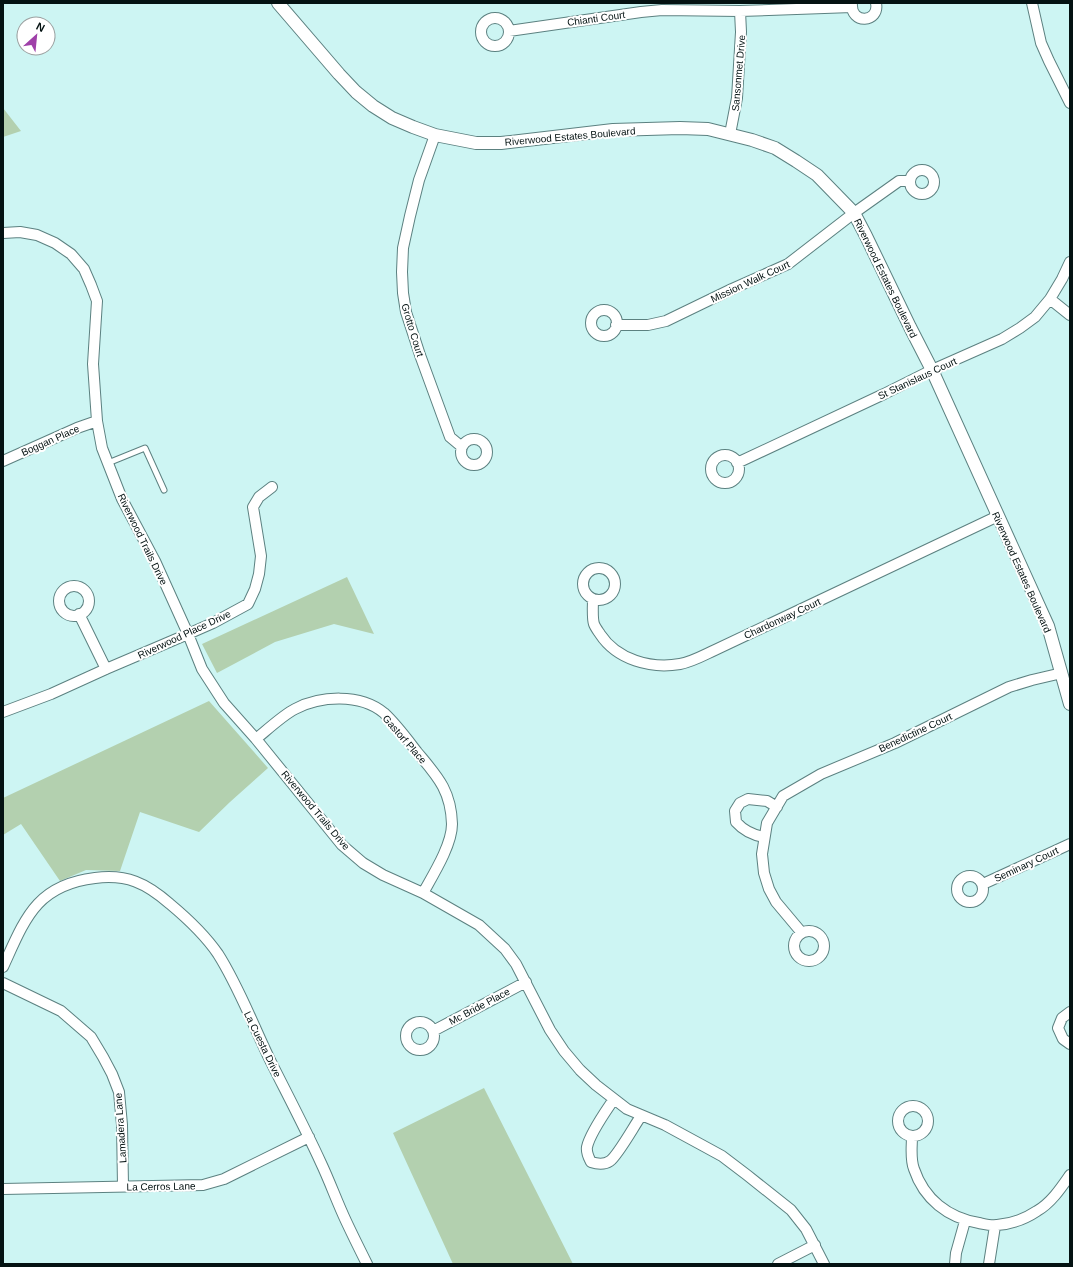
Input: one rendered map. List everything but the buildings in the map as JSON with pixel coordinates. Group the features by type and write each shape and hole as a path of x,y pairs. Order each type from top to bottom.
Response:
{"street":[{"name":"Riverwood Estates Boulevard","path":"278,3 356,92 373,106 392,118 435,135 476,143 501,143 613,130 680,128 708,129 752,140 775,148 816,176 854,213 932,370 1048,626 1070,704"},
{"name":"Chianti Court","path":"509,31 662,10 740,11 852,5 853,12 856,16 865,19 874,15 876,3"},
{"path":"1032,3 1042,43 1049,61 1070,103"},
{"name":"Sansonmet Drive","path":"730,134 737,98 741,32 740,11"},
{"name":"Grotto Court","path":"435,135 419,180 403,248 403,293 406,312 420,355 450,437 462,447"},
{"name":"Mission Walk Court","path":"616,325 648,325 666,321 788,264 854,213 899,181 909,180"},
{"name":"Riverwood Trails Drive","path":"3,233 20,232 37,235 55,243 71,254 84,269 97,301 93,364 97,421 102,448 122,499 155,561 202,669 224,703 256,739 342,845 363,863 383,875 424,893 479,925 505,948 526,982 550,1030 564,1051 580,1070 596,1085 627,1109 665,1125 722,1156 747,1175 791,1210 806,1229 824,1264"},
{"name":"St Stanislaus Court","path":"737,463 763,452 932,370 1002,339 1035,317 1050,299 1070,262"},
{"path":"1050,299 1070,315"},
{"name":"Boggan Place","path":"3,461 76,428 97,421"},
{"name":"Riverwood Place Drive","path":"3,712 51,694 188,634 248,604 255,589 259,574 261,556 253,507 259,497 272,487"},
{"name":"Chardonway Court","path":"594,599 593,624 603,638 614,649 625,656 638,661 652,664 682,664 715,650 998,516"},
{"path":"79,614 106,669"},
{"name":"Benedictine Court","path":"802,933 776,902 769,889 764,873 762,854 767,823 783,796 821,774 895,743 1009,687 1062,673"},
{"name":"Gastorf Place","path":"256,739 293,710 312,702 333,699 350,700 367,704 383,713 438,778 447,793 452,825 449,841 424,893"},
{"path":"764,838 742,830 736,822 735,811 740,803 748,799 767,801 776,807"},
{"name":"Seminary Court","path":"983,884 1070,844"},
{"name":"La Cuesta Drive","path":"3,967 22,925 34,908 48,894 65,885 104,876 120,876 148,887 164,898 204,935 218,954 232,979 309,1137 346,1222 367,1264"},
{"name":"Lamadera Lane","path":"3,982 61,1011 91,1037 112,1074 118,1092 122,1125 124,1186"},
{"name":"Mc Bride Place","path":"433,1031 526,982"},
{"path":"1070,1012 1062,1018 1058,1028 1063,1039 1070,1044"},
{"path":"614,1100 596,1127 587,1147 587,1154 591,1162 600,1164 609,1162 617,1153 641,1116"},
{"path":"912,1136 913,1168 925,1192 946,1212 965,1221 995,1226 1011,1223 1038,1211 1048,1203 1070,1175"},
{"name":"La Cerros Lane","path":"3,1189 203,1185 224,1179 309,1137"},
{"path":"955,1264 956,1253 965,1221"},
{"path":"990,1264 995,1226"},
{"path":"778,1264 814,1245"}],"lane":[{"path":"108,463 145,448 164,490"}],"green space":[{"path":"3,108 21,131 3,137"},
{"path":"347,577 374,634 334,624 275,642 217,673 202,644"},
{"path":"209,701 268,768 199,832 140,812 120,871 86,870 60,881 21,824 3,835 3,798"},
{"path":"484,1088 573,1264 453,1264 393,1133"}]}
